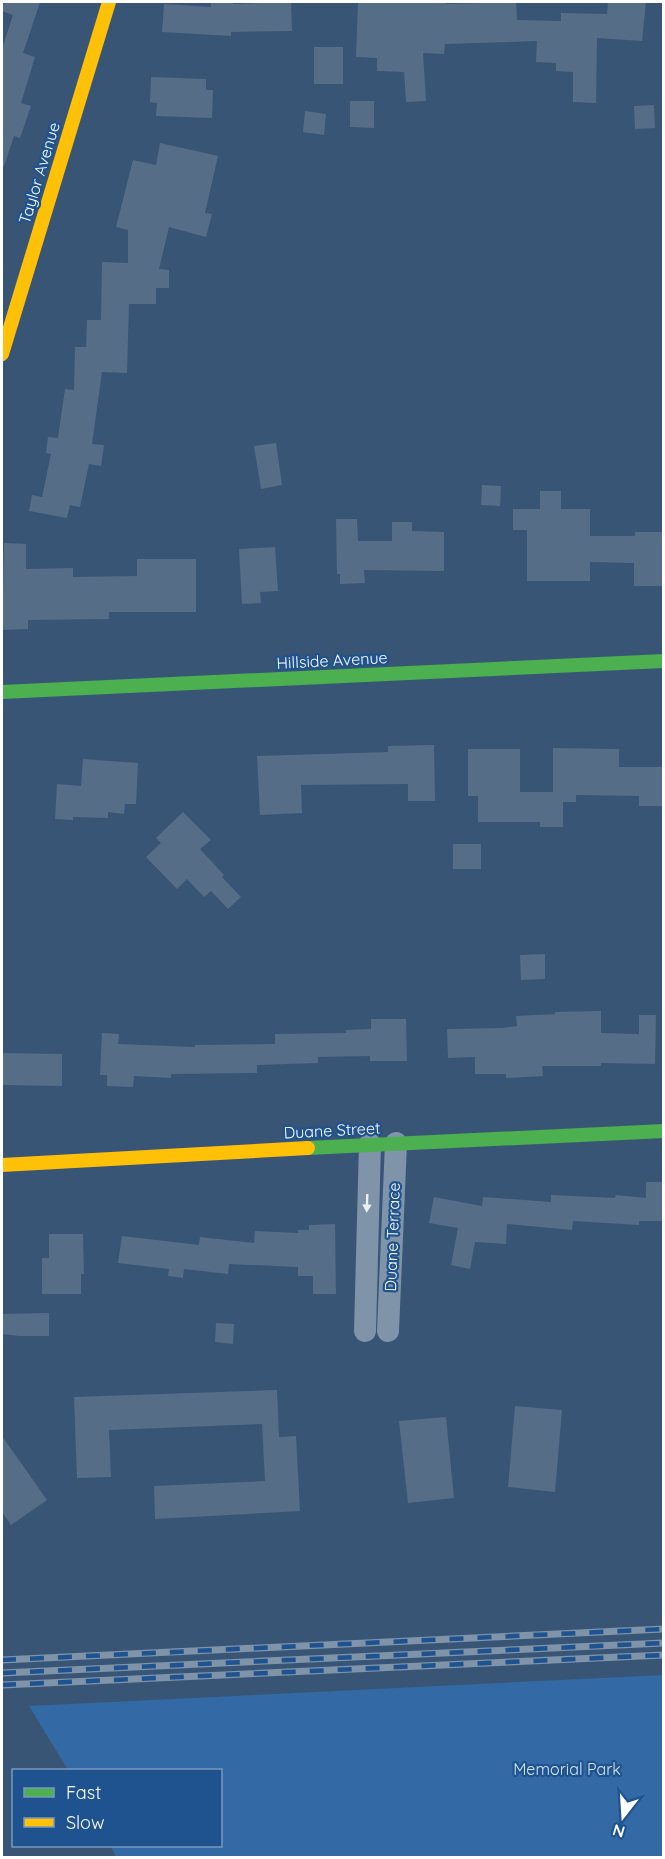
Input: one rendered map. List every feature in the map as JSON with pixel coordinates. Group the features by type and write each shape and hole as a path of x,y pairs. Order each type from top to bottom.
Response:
{"street":[{"name":"Taylor Avenue","path":"2,354 109,2"},
{"name":"Hillside Avenue","path":"2,692 663,661"},
{"name":"Duane Street","path":"2,1165 370,1144 663,1131"},
{"name":"Duane Terrace","path":"388,1331 396,1143"},
{"path":"365,1331 364,1287 370,1144"}],"green space":[{"name":"Memorial Park","path":"663,1675 663,1857 116,1857 111,1847 222,1847 222,1769 67,1769 29,1706"}],"building":[{"path":"2,2 40,2 23,53 35,57 21,103 31,106 20,138 14,136 4,166 2,166 2,49 13,15 2,11"},
{"path":"211,2 233,2 233,4 291,2 292,31 231,32 231,36 162,32 164,4 211,7"},
{"path":"358,2 446,2 446,4 516,2 517,20 561,21 561,13 607,14 608,2 646,2 642,41 597,38 596,103 573,102 573,72 556,71 556,63 536,62 537,41 445,44 444,54 423,53 426,101 406,102 404,72 377,71 377,58 356,57"},
{"path":"314,47 343,47 343,84 314,84"},
{"path":"151,77 206,79 206,90 213,90 212,118 156,116 157,103 150,102"},
{"path":"350,101 374,101 374,128 350,127"},
{"path":"654,105 655,128 635,129 634,106"},
{"path":"305,111 326,114 324,135 303,132"},
{"path":"160,143 218,156 205,213 212,214 206,237 169,227 159,269 169,270 169,288 156,288 156,304 129,304 127,373 102,372 92,444 104,445 101,466 89,464 80,507 70,505 67,518 29,511 32,495 42,497 51,454 46,453 48,437 58,438 65,389 74,390 75,347 86,347 87,320 101,320 102,262 128,263 128,230 116,227 133,160 156,165"},
{"path":"276,443 282,485 261,489 254,446"},
{"path":"482,485 501,486 500,506 481,505"},
{"path":"540,491 561,491 561,509 590,509 590,536 635,536 635,532 663,532 663,586 634,586 634,563 590,562 590,581 527,581 527,530 513,530 513,509 540,509"},
{"path":"336,519 357,519 358,541 392,541 392,522 412,522 412,531 444,532 444,571 364,570 365,583 340,584 340,574 337,574"},
{"path":"4,543 26,544 26,569 73,568 73,577 137,576 137,559 196,559 196,612 109,612 109,619 28,620 28,629 2,630"},
{"path":"275,547 278,591 260,592 261,603 242,604 239,549"},
{"path":"434,745 435,801 408,801 408,784 301,785 302,813 260,815 257,756 388,752 388,746"},
{"path":"553,748 619,749 619,767 663,767 663,806 639,806 639,796 576,795 576,802 563,802 563,827 540,827 540,822 478,822 478,796 468,796 468,749 520,749 520,792 553,792"},
{"path":"83,759 138,763 136,804 125,804 124,814 108,812 108,818 55,819 57,784 81,786"},
{"path":"183,812 211,840 200,849 241,897 228,909 211,891 204,897 187,879 177,889 146,857 161,843 156,838"},
{"path":"453,844 481,844 481,869 453,869"},
{"path":"545,954 545,979 521,980 520,955"},
{"path":"601,1011 601,1033 639,1034 639,1015 656,1015 655,1064 601,1063 601,1066 542,1066 543,1076 506,1078 506,1074 475,1074 475,1057 448,1058 447,1029 503,1028 517,1026 516,1016"},
{"path":"371,1019 406,1019 407,1061 370,1061 370,1056 318,1057 318,1063 257,1065 257,1073 171,1074 171,1078 134,1076 133,1087 107,1086 107,1075 100,1075 102,1033 119,1034 118,1044 195,1047 195,1045 275,1044 275,1034 346,1033 346,1030 371,1029"},
{"path":"2,1053 62,1054 62,1086 2,1085"},
{"path":"646,1182 663,1182 663,1221 639,1221 639,1225 573,1221 572,1230 507,1224 506,1244 475,1242 470,1269 451,1265 458,1228 429,1223 434,1197 482,1206 483,1197 551,1202 551,1195 615,1198 616,1195 646,1198"},
{"path":"335,1224 336,1294 313,1294 313,1276 298,1276 298,1267 229,1264 228,1274 184,1269 183,1278 168,1276 169,1269 118,1263 122,1236 199,1245 200,1237 254,1243 255,1231 298,1233 298,1230 309,1230 309,1225"},
{"path":"49,1234 83,1234 84,1274 81,1274 81,1294 42,1294 42,1258 49,1258"},
{"path":"49,1313 49,1336 2,1334 2,1314"},
{"path":"216,1323 234,1324 233,1344 215,1342"},
{"path":"277,1390 279,1437 296,1436 300,1511 155,1519 154,1486 265,1481 262,1424 109,1430 111,1477 77,1478 74,1397"},
{"path":"515,1406 562,1410 555,1492 508,1487"},
{"path":"446,1417 454,1498 408,1503 399,1421"},
{"path":"2,1436 47,1500 11,1525 2,1512"}],"railway":[{"path":"2,1660 664,1629"},
{"path":"2,1673 664,1643"},
{"path":"2,1685 664,1655"}],"traffic: fast":[{"path":"2,692 664,661"},
{"path":"308,1148 664,1131"}],"traffic: slow":[{"path":"2,354 109,2"},
{"path":"2,1165 308,1148"}]}
